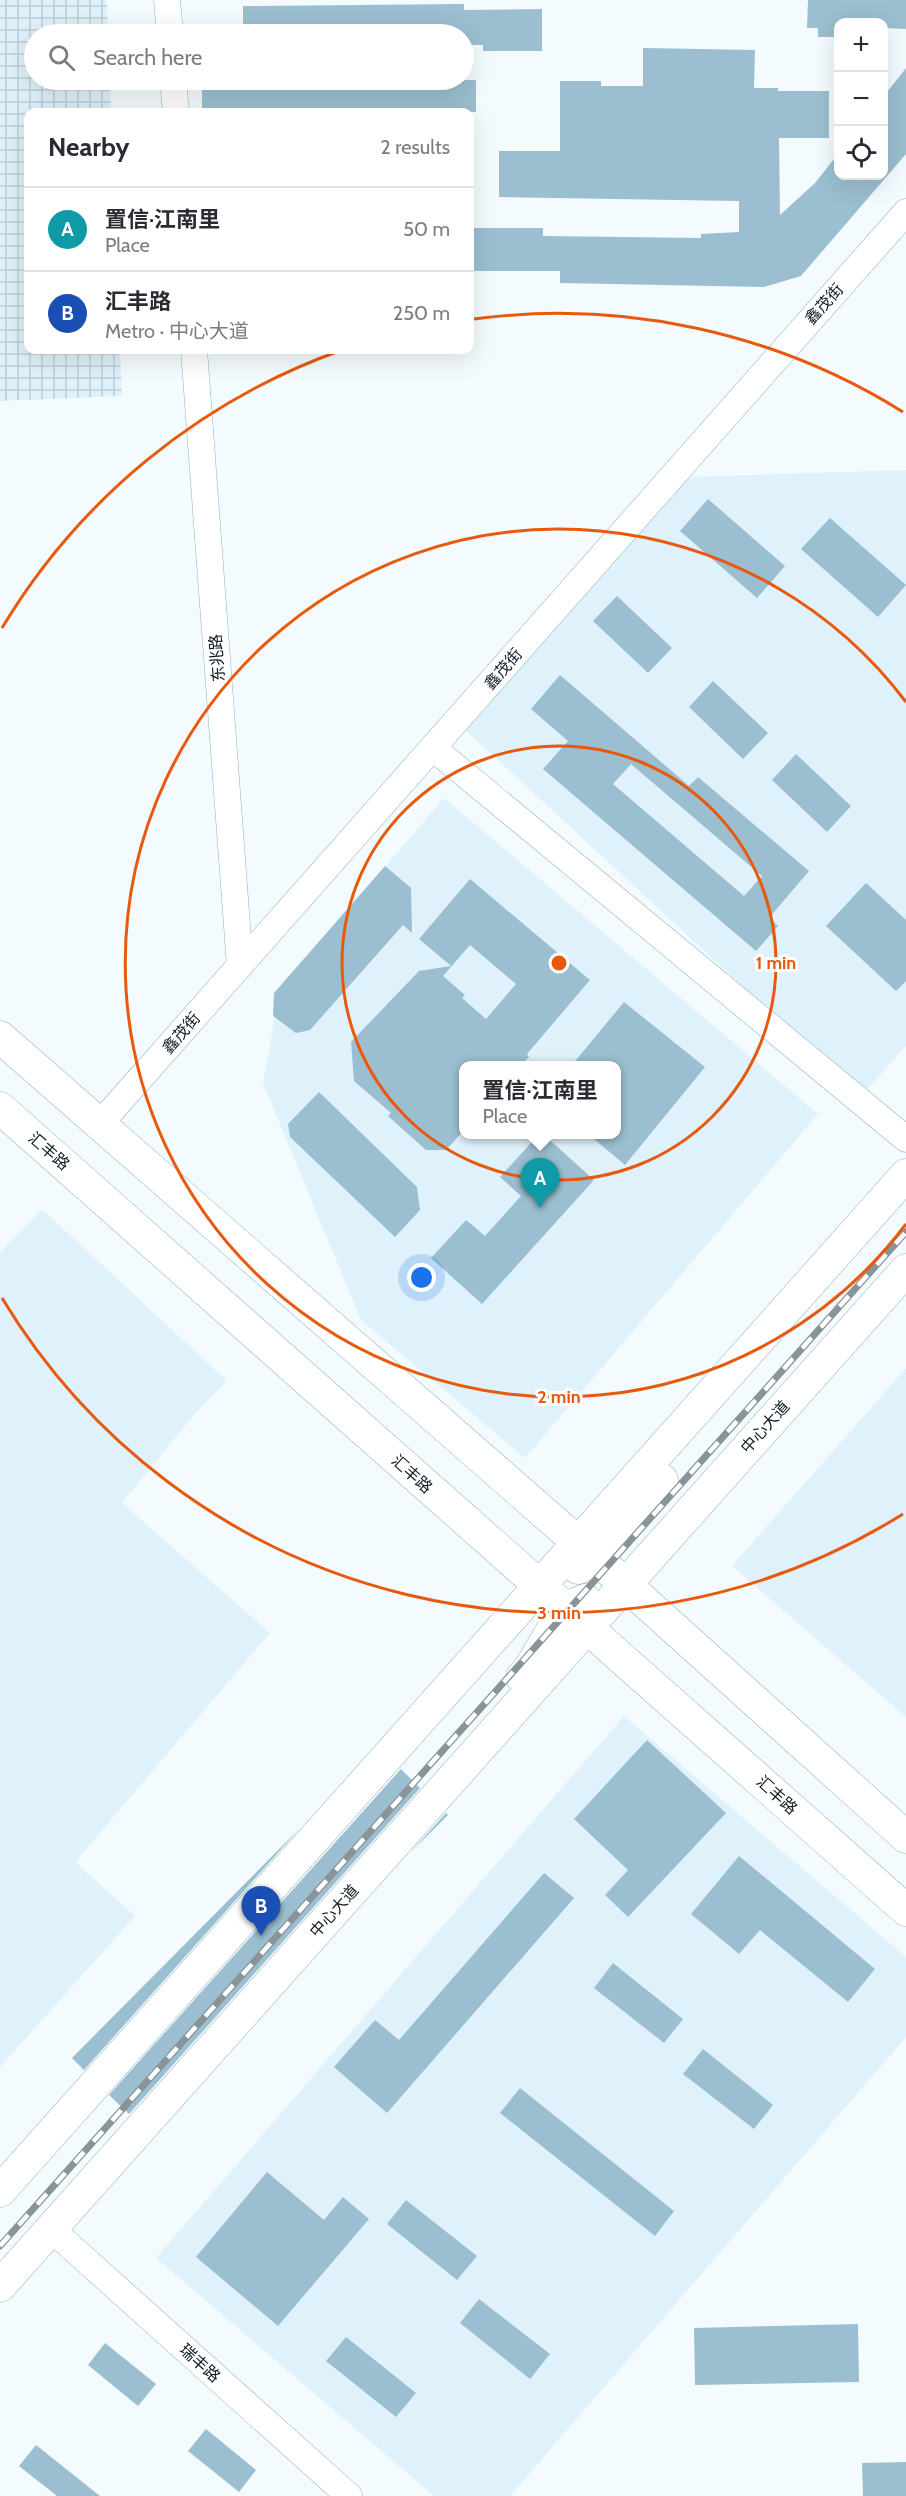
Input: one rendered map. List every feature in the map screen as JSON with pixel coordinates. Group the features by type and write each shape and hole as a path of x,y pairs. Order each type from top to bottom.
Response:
{"main road":[{"path":"0,1037 587,1551 906,1837"},
{"name":"汇丰路","path":"0,1108 906,1910"},
{"path":"587,1551 796,1298 906,1175"},
{"name":"中心大道","path":"81,2196 117,2128 576,1617 625,1585 906,1270"},
{"path":"0,2191 27,2161 92,2111 502,1648 512,1616 539,1586 587,1551 644,1500 732,1400 796,1298"},
{"path":"644,1500 638,1521 643,1530 654,1535 678,1524"},
{"name":"中心大道","path":"0,2286 81,2196 576,1617"}],"street":[{"path":"167,0 169,24"},
{"path":"174,90 176,108"},
{"name":"鑫茂街","path":"99,1125 906,212"},
{"name":"东兆路","path":"194,354 240,966"},
{"path":"433,748 906,1139"},
{"name":"瑞丰路","path":"51,2229 349,2496"}],"shaded area":[{"path":"0,0 107,0 108,24 24,24 24,90 110,90 111,108 24,108 24,354 120,354 122,396 0,401"},
{"path":"906,470 906,1046 861,1096 459,724 688,477"},
{"path":"444,798 818,1114 525,1458 361,1320 263,1083 280,990"},
{"path":"42,1209 227,1381 193,1416 122,1503 270,1633 75,1862 135,1916 0,2067 0,1253"},
{"path":"906,1368 906,1717 732,1566"},
{"path":"624,1716 906,1957 906,2037 510,2496 434,2496 156,2258"}],"building":[{"path":"808,0 906,0 906,29 888,28 888,18 834,18 834,37 818,37 818,28 807,28"},
{"path":"464,4 464,10 542,9 542,51 483,51 483,45 474,45 474,24 243,24 243,6"},
{"path":"643,48 755,50 754,88 778,88 778,91 829,91 829,138 779,138 780,215 815,183 834,159 834,180 884,180 801,276 764,287 560,283 560,271 474,271 474,228 543,228 543,236 701,238 701,234 739,232 739,201 499,197 499,151 560,151 560,81 601,81 601,86 643,86"},
{"path":"906,68 906,154 888,175 888,91"},
{"path":"474,80 476,80 476,112 474,108 202,108 202,90 474,90"},
{"path":"708,499 785,566 757,598 680,531"},
{"path":"830,518 906,585 878,617 801,549"},
{"path":"617,596 672,648 648,673 593,621"},
{"path":"560,675 689,786 698,777 809,871 769,918 778,926 756,951 543,769 568,741 531,709","holes":["631,764 762,876 744,896 613,784"]},
{"path":"713,681 768,733 743,759 689,707"},
{"path":"796,754 851,806 827,832 772,780"},
{"path":"385,866 411,888 412,933 403,925 310,1030 296,1033 273,1016 274,993"},
{"path":"470,879 590,980 527,1054 529,1057 525,1061 459,1061 459,1136 446,1150 426,1150 388,1116 391,1113 354,1081 351,1042 419,971 451,966 419,939","holes":["470,945 516,984 486,1019 462,998 465,995 443,976"]},
{"path":"866,883 906,920 906,981 896,991 826,926"},
{"path":"624,1002 705,1067 625,1165 594,1139 621,1139 621,1061 575,1061"},
{"path":"319,1092 417,1187 420,1210 395,1237 290,1137 288,1124"},
{"path":"534,1139 549,1139 594,1180 482,1304 431,1258 466,1220 485,1236 521,1196 500,1177"},
{"path":"647,1740 726,1813 628,1917 605,1895 628,1870 574,1819"},
{"path":"401,1769 420,1788 129,2114 109,2095"},
{"path":"446,1813 448,1815 411,1852"},
{"path":"299,1829 84,2070 72,2058"},
{"path":"739,1856 875,1969 848,2002 760,1930 739,1954 691,1914"},
{"path":"544,1873 574,1898 387,2113 334,2067 375,2020 399,2040"},
{"path":"613,1963 683,2019 664,2043 594,1988"},
{"path":"703,2049 773,2105 754,2129 683,2074"},
{"path":"520,2088 674,2211 655,2236 500,2113"},
{"path":"267,2172 324,2220 343,2197 369,2219 278,2326 196,2257"},
{"path":"406,2200 477,2256 457,2280 387,2224"},
{"path":"479,2299 550,2354 530,2379 460,2323"},
{"path":"858,2324 859,2382 695,2385 694,2328"},
{"path":"346,2337 416,2393 396,2417 326,2361"},
{"path":"105,2343 156,2384 138,2406 88,2365"},
{"path":"206,2429 256,2470 239,2492 188,2451"},
{"path":"36,2445 100,2496 57,2496 19,2466"},
{"path":"906,2462 906,2496 863,2496 862,2463"}],"railway":[{"path":"0,2246 906,1232"}],"place":[{"name":"置信·江南里","path":"540,1208"},
{"name":"汇丰路","path":"261,1936"}]}
